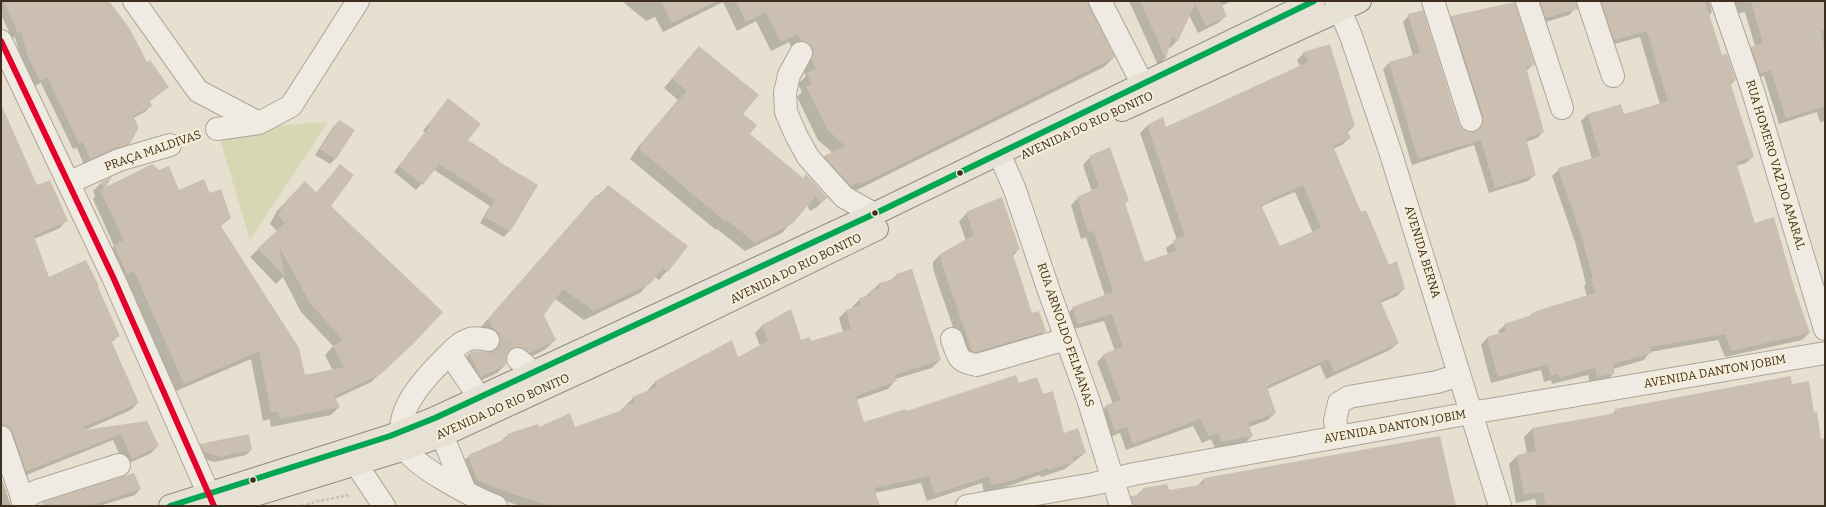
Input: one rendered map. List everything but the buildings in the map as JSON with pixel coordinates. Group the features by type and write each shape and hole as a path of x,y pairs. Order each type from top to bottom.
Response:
{"main road":[{"name":"AVENIDA DO RIO BONITO","path":"438,427 525,366 1001,159 1145,91 1338,5 1360,1"},
{"name":"AVENIDA DO RIO BONITO","path":"1145,91 1307,2"},
{"name":"AVENIDA DO RIO BONITO","path":"214,502 402,441 656,336 1001,159"},
{"name":"AVENIDA DO RIO BONITO","path":"170,506 214,502 358,464 402,441"}],"street":[{"path":"134,1 198,91 259,123"},
{"path":"216,129 259,123 291,106 358,1"},
{"path":"1100,1 1145,91"},
{"path":"1433,1 1471,120"},
{"path":"1526,1 1562,108"},
{"path":"1588,1 1613,76"},
{"name":"RUA HOMERO VAZ DO AMARAL","path":"1722,1 1752,88 1825,329"},
{"name":"AVENIDA BERNA","path":"1338,5 1390,151 1500,506"},
{"path":"1,41 113,277 214,502"},
{"path":"801,53 789,75 785,93 786,112 796,135 808,157 844,197 874,214"},
{"name":"PRAÇA MALDIVAS","path":"68,183 119,160 170,145"},
{"name":"RUA ARNOLDO FELMANAS","path":"1001,159 1015,190 1088,399 1121,506"},
{"path":"488,340 471,339 459,345 424,380 408,402 402,441 421,464 481,500 496,506"},
{"path":"952,339 958,357 966,363 977,365 1066,339"},
{"name":"AVENIDA DANTON JOBIM","path":"967,506 1471,413 1825,353"},
{"path":"450,354 479,397"},
{"path":"1339,437 1335,421 1339,403 1348,397 1437,382 1459,375"},
{"path":"438,427 465,491"},
{"path":"1,437 23,502 37,491 119,464"},
{"path":"358,464 362,473 379,499"}],"path":[{"path":"302,506 341,496 379,499"}],"green space":[{"path":"328,122 250,240 217,129"}],"tunnel":[{"path":"488,340 518,359"}],"transit line":[{"path":"170,506 390,436 435,418 874,214 1314,1"},
{"path":"1,41 113,277 214,506"}]}
